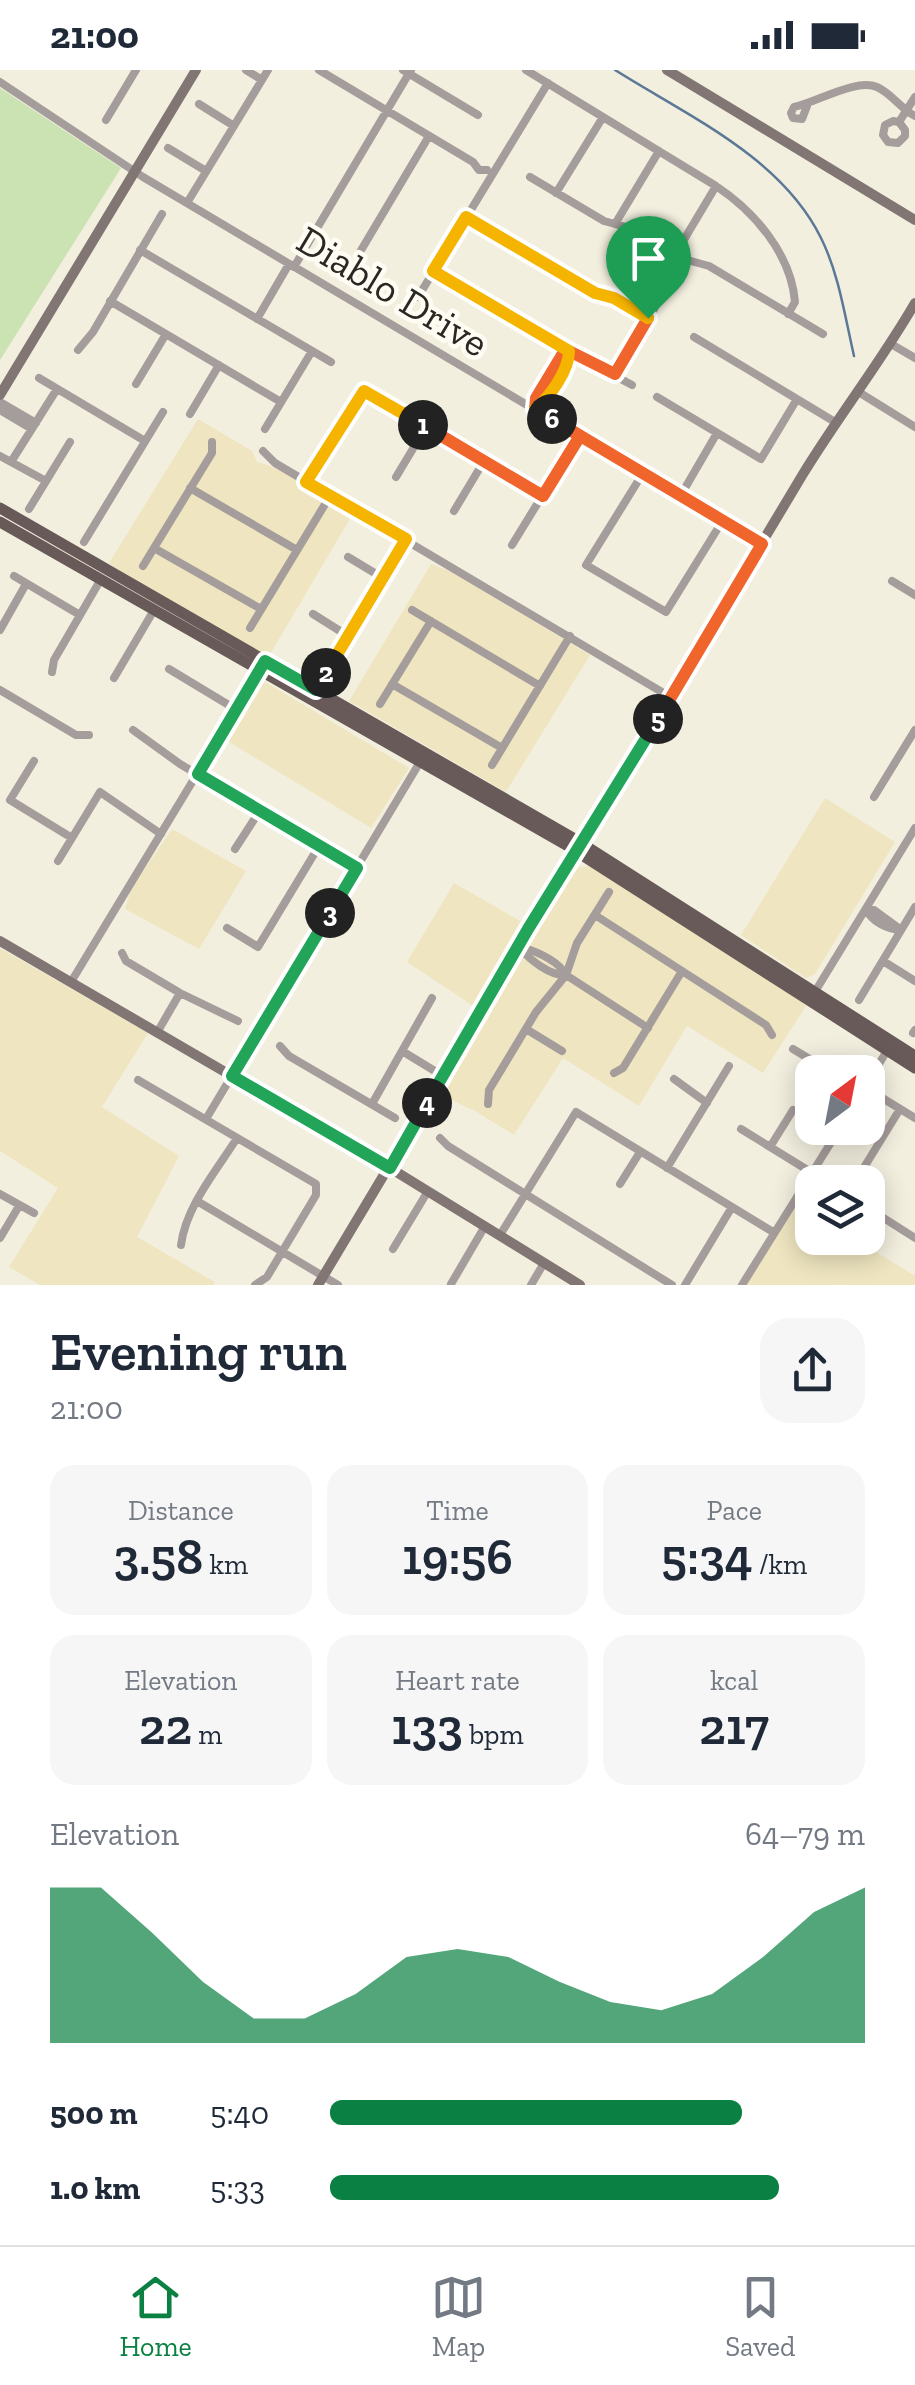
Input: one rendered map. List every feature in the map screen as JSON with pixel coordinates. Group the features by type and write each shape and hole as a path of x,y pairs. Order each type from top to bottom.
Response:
{"main road":[{"path":"0,508 154,610 262,666"},
{"path":"0,522 104,575 580,848 890,1046 915,1068"},
{"path":"890,1046 915,1056"}],"street":[{"path":"106,120 136,70"},
{"path":"34,426 0,398 196,70"},
{"path":"246,70 262,80"},
{"path":"187,203 268,70"},
{"path":"319,70 473,162 483,172 490,172"},
{"path":"526,70 716,186 752,216 779,253 794,290 795,302 788,314"},
{"path":"667,70 915,220"},
{"path":"257,319 408,71 478,115"},
{"name":"Diablo Drive","path":"0,82 187,203 762,544"},
{"path":"418,297 490,172 548,83"},
{"path":"807,106 829,94 871,86 882,90 911,114"},
{"path":"900,122 911,114 915,97"},
{"path":"199,104 234,126"},
{"path":"556,192 602,116"},
{"path":"360,252 429,136"},
{"path":"168,148 206,171"},
{"path":"615,224 659,151"},
{"path":"530,177 604,222 615,224 676,257 704,263 823,334"},
{"path":"615,374 716,186"},
{"path":"78,350 162,214"},
{"path":"466,217 595,293 614,298 648,318"},
{"path":"140,250 331,362"},
{"path":"433,271 632,384"},
{"path":"110,301 281,402"},
{"path":"321,1280 835,422 873,373 915,303"},
{"path":"136,384 166,334"},
{"path":"694,337 835,422"},
{"path":"891,344 915,358"},
{"path":"265,430 312,351"},
{"path":"535,409 536,398 562,355 569,351"},
{"path":"190,414 219,365"},
{"path":"38,378 145,442"},
{"path":"11,462 57,389"},
{"path":"306,482 364,391 543,496"},
{"path":"856,392 915,427"},
{"path":"657,397 761,459 798,399"},
{"path":"0,410 34,426"},
{"path":"84,542 163,412"},
{"path":"396,476 426,427"},
{"path":"681,495 718,433"},
{"path":"512,546 580,436"},
{"path":"29,508 70,442"},
{"path":"143,566 212,454 212,442"},
{"path":"263,450 275,464 672,698"},
{"path":"0,456 46,481"},
{"path":"454,511 484,461"},
{"path":"643,473 586,565 666,612 723,520"},
{"path":"190,488 297,550"},
{"path":"250,628 330,496"},
{"path":"313,695 406,539"},
{"path":"154,548 261,610"},
{"path":"348,557 383,578"},
{"path":"52,672 54,660 104,575"},
{"path":"14,576 80,615"},
{"path":"892,581 915,595"},
{"path":"0,630 26,584"},
{"path":"114,678 154,610"},
{"path":"412,610 540,686"},
{"path":"312,614 348,636"},
{"path":"380,704 431,622"},
{"path":"492,764 570,636"},
{"path":"72,982 262,666"},
{"path":"170,669 236,710"},
{"path":"392,684 502,748"},
{"path":"0,690 76,735 89,735"},
{"path":"134,730 259,812 357,868"},
{"path":"874,796 914,735"},
{"path":"206,1120 422,758"},
{"path":"34,761 10,800 72,838"},
{"path":"58,861 100,792 162,834"},
{"path":"235,849 259,812"},
{"path":"812,996 915,828"},
{"path":"906,844 915,850"},
{"path":"227,928 258,947 319,846"},
{"path":"488,1104 489,1090 526,1029 566,975 577,943 608,892"},
{"path":"859,1000 915,907"},
{"path":"866,909 890,929 901,930"},
{"path":"594,916 766,1025 772,1035"},
{"path":"0,940 158,1030 580,1285"},
{"path":"519,946 562,968 566,975 648,1028"},
{"path":"122,953 126,962 180,994 238,1021"},
{"path":"883,961 915,981"},
{"path":"614,1073 624,1068 682,971"},
{"path":"158,1030 180,994"},
{"path":"372,1104 432,998"},
{"path":"526,1029 562,1051"},
{"path":"280,1046 289,1056 395,1118"},
{"path":"884,1055 890,1046"},
{"path":"792,1048 803,1055"},
{"path":"402,1051 443,1076"},
{"path":"668,1168 729,1066"},
{"path":"138,1080 316,1184 316,1195 267,1277 255,1285"},
{"path":"674,1080 707,1102"},
{"path":"885,1100 915,1118"},
{"path":"866,1165 900,1109"},
{"path":"770,1147 793,1110"},
{"path":"500,1236 576,1112 773,1232"},
{"path":"741,1128 799,1165"},
{"path":"181,1245 183,1230 197,1202 237,1138"},
{"path":"440,1138 672,1285"},
{"path":"620,1184 640,1152"},
{"path":"393,1249 428,1191"},
{"path":"0,1194 34,1213"},
{"path":"742,1285 795,1199"},
{"path":"197,1202 282,1251 321,1280 338,1285"},
{"path":"0,1238 20,1206"},
{"path":"685,1285 732,1208"},
{"path":"885,1219 915,1238"},
{"path":"451,1284 486,1226"},
{"path":"531,1285 544,1263"}],"green space":[{"path":"0,88 121,168 0,360"}],"sand":[{"path":"198,419 252,451 257,462 295,478 351,517 269,656 206,627 109,563"},
{"path":"431,564 452,572 590,655 506,792 349,701"},
{"path":"262,680 409,768 371,828 226,740"},
{"path":"825,798 895,842 815,974 806,978 741,935"},
{"path":"172,829 246,871 199,949 125,909 131,889"},
{"path":"592,866 772,976 806,1006 763,1073 687,1026 639,1106 563,1058 514,1135 434,1092 481,1011 407,962 454,883 534,929 562,883 578,867"},
{"path":"0,948 148,1033 102,1107 179,1156 137,1237 215,1282 213,1285 40,1285 9,1267 58,1188 0,1151"},
{"path":"795,1201 795,1255 881,1255 915,1276 915,1285 743,1285"}],"waterway":[{"path":"615,70 730,141 757,161 804,209 832,266 854,356"}],"route":[{"path":"648,318 614,298 595,293 466,217 433,271 569,351 564,370 544,402 535,409 762,544 672,698 528,929 390,1168 232,1076 357,868 198,774 265,661 316,690 406,539 306,482 364,391 543,496 580,436 535,409 536,398 562,355 569,351 615,374 648,318"}]}
